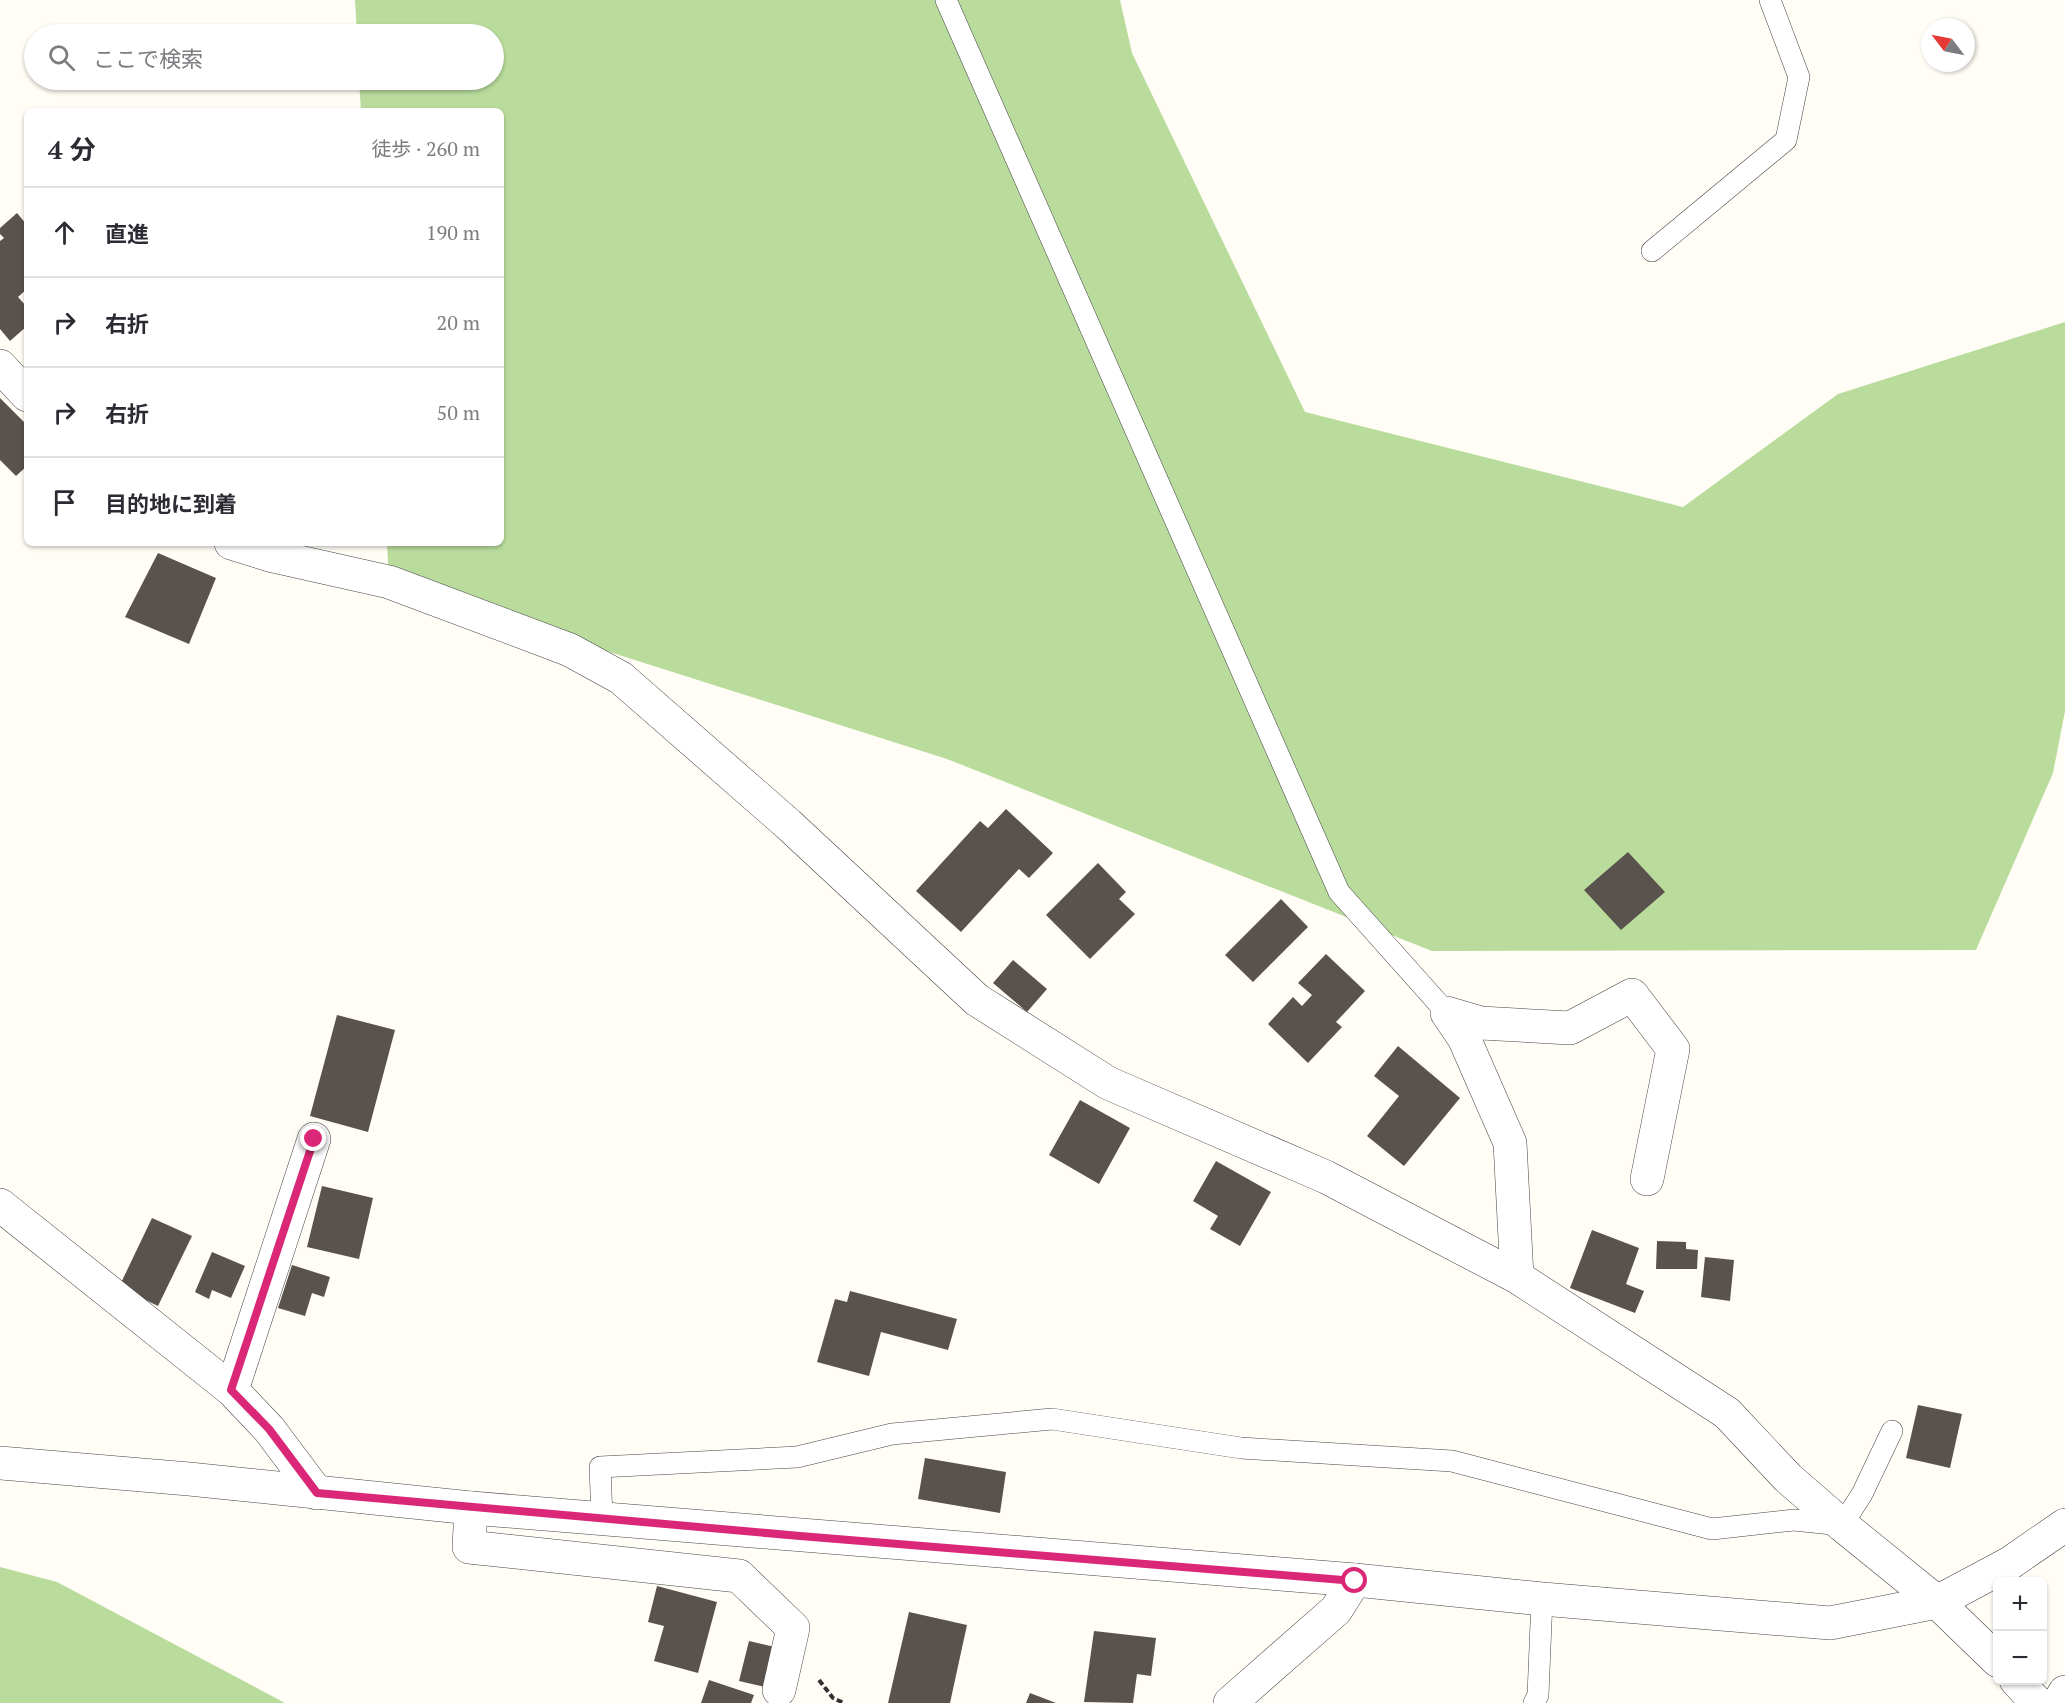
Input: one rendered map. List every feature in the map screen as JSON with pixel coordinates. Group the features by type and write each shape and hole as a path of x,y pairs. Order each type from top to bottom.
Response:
{"street":[{"path":"0,366 24,392"},
{"path":"241,546 273,556 389,582 570,650 621,678 788,824 976,1000 1108,1083 1326,1177 1517,1277 1726,1413 1788,1478 1937,1602 1993,1656"},
{"path":"1447,1013 1481,1023 1570,1028 1632,995 1673,1049 1647,1179"},
{"path":"1447,1013 1464,1038 1510,1143 1517,1277"},
{"path":"231,1390 314,1139"},
{"path":"0,1205 231,1390 269,1429 317,1493"},
{"path":"0,1463 811,1538 1355,1581 1830,1623 1937,1602 2010,1563 2065,1525"},
{"path":"471,1508 469,1548 740,1576 793,1628 778,1690"},
{"path":"1230,1703 1336,1610 1355,1581"},
{"path":"2021,1685 2037,1703"},
{"path":"2058,1703 2065,1692"}],"lane":[{"path":"946,0 1339,892 1447,1013"},
{"path":"1652,251 1786,140 1799,77 1770,0"},
{"path":"602,1518 600,1467 797,1456 892,1434 1052,1419 1241,1448 1452,1461 1712,1529 1794,1520 1842,1525 1862,1494 1892,1431"},
{"path":"1534,1703 1538,1695 1542,1599"}],"green space":[{"path":"355,0 1120,0 1132,53 1305,412 1683,507 1838,394 2065,322 2065,711 2053,773 1976,950 1432,951 947,759 389,582 387,546 504,546 504,108 361,108 360,90 504,90 504,24 356,24"},
{"path":"0,1567 57,1582 285,1703 0,1703"}],"building":[{"path":"17,213 24,221 24,292 18,297 24,304 24,329 10,341 0,329 0,241 4,238 0,234 0,228"},
{"path":"0,398 24,422 24,469 16,476 0,460"},
{"path":"158,553 216,578 189,644 125,617"},
{"path":"1006,809 1053,853 1029,878 1019,869 961,932 916,891 980,821 988,828"},
{"path":"1628,852 1665,892 1621,930 1584,890"},
{"path":"1098,863 1126,892 1119,899 1135,914 1090,959 1046,915"},
{"path":"1281,899 1308,927 1253,982 1225,955"},
{"path":"1326,954 1365,991 1336,1022 1342,1027 1308,1063 1268,1024 1293,997 1302,1006 1312,995 1298,983"},
{"path":"1013,960 1047,989 1027,1012 993,983"},
{"path":"337,1015 395,1030 368,1132 310,1116"},
{"path":"1398,1046 1460,1098 1404,1166 1367,1136 1399,1096 1374,1076"},
{"path":"1080,1100 1130,1128 1099,1184 1049,1155"},
{"path":"1216,1161 1271,1192 1240,1246 1210,1229 1218,1216 1193,1201"},
{"path":"322,1186 373,1198 359,1259 307,1247"},
{"path":"152,1218 192,1236 158,1306 119,1287"},
{"path":"1592,1230 1639,1248 1626,1284 1644,1291 1635,1313 1570,1288"},
{"path":"1657,1241 1686,1242 1686,1249 1698,1250 1697,1269 1656,1269"},
{"path":"212,1252 245,1266 231,1298 212,1290 209,1299 195,1292"},
{"path":"1705,1257 1734,1260 1730,1301 1701,1297"},
{"path":"292,1265 330,1277 324,1297 312,1293 305,1316 278,1308"},
{"path":"850,1291 957,1319 948,1350 881,1332 869,1376 817,1362 835,1299 847,1302"},
{"path":"1918,1405 1962,1414 1950,1468 1906,1458"},
{"path":"925,1458 1006,1472 1000,1513 918,1499"},
{"path":"657,1586 717,1602 698,1673 654,1661 664,1626 648,1622"},
{"path":"909,1612 967,1625 950,1703 888,1703"},
{"path":"1094,1631 1156,1638 1151,1676 1137,1674 1133,1703 1084,1702"},
{"path":"749,1641 779,1648 769,1688 739,1681"},
{"path":"709,1680 754,1695 751,1703 701,1703"},
{"path":"1030,1693 1056,1703 1026,1703"}],"route":[{"path":"314,1139 231,1390 269,1429 317,1493 800,1536 1355,1581"}]}
